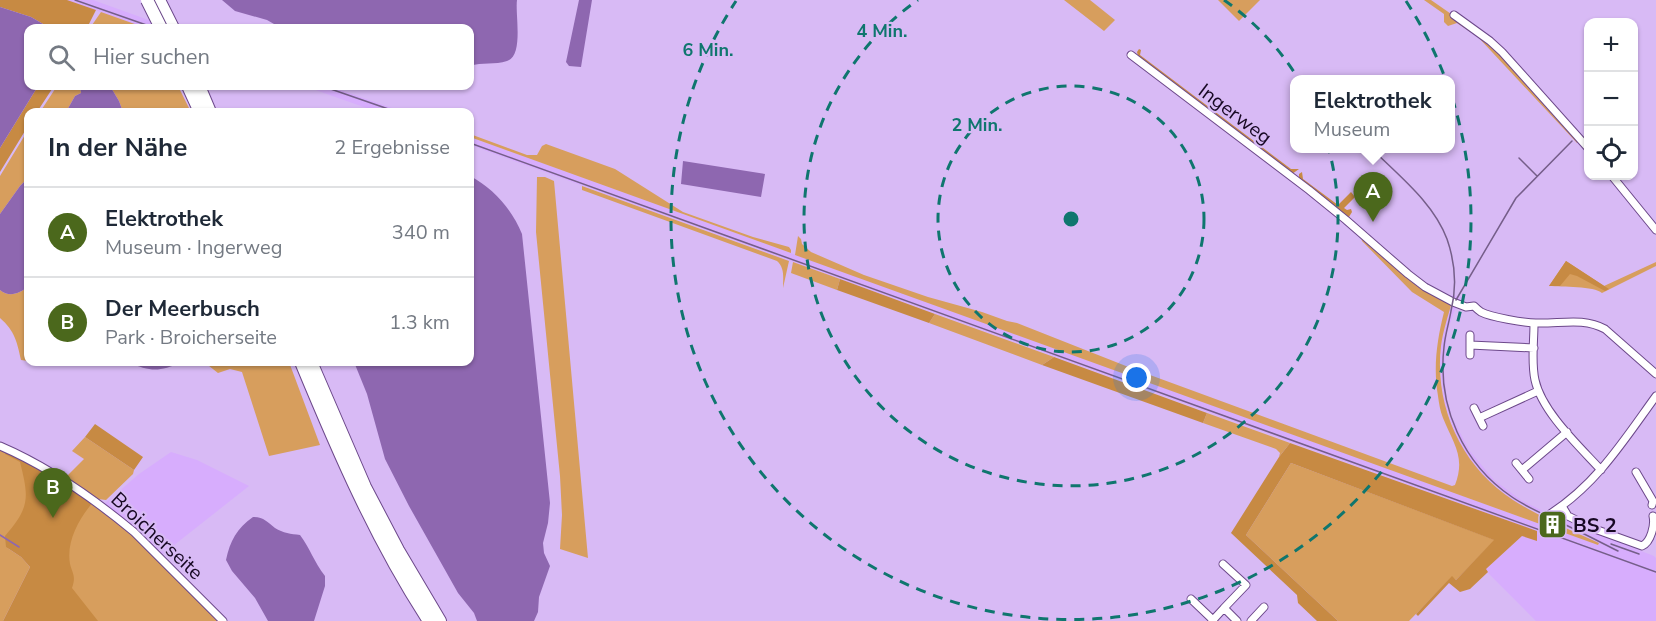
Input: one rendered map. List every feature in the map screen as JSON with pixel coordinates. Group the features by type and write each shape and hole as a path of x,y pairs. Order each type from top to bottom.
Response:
{"highway":[{"path":"147,0 159,24"},
{"path":"159,0 170,24"},
{"path":"190,90 198,108"},
{"path":"201,90 208,108"},
{"path":"303,366 356,491 388,554 429,621"},
{"path":"313,366 365,487 398,550 440,621"}],"street":[{"path":"1454,15 1502,52 1584,144"},
{"name":"Ingerweg","path":"1131,55 1309,190 1425,287 1453,302 1466,307 1474,306 1481,312 1502,318 1534,324 1578,321 1597,325 1605,329 1656,374"},
{"path":"1615,180 1656,230"},
{"path":"1534,324 1533,368 1538,391 1550,412 1601,470"},
{"path":"1470,335 1470,355"},
{"path":"1470,345 1534,348"},
{"path":"1479,418 1538,391"},
{"path":"1550,514 1573,498 1601,470 1656,396"},
{"path":"1474,408 1483,426"},
{"path":"1522,470 1567,432"},
{"name":"Broicherseite","path":"0,446 51,472 134,532 223,621"},
{"path":"1516,463 1529,479"},
{"path":"1562,506 1568,516 1592,528 1642,546 1647,543 1655,523 1654,515 1649,515 1647,511 1648,507 1654,506 1636,472"},
{"path":"1191,599 1212,620 1246,585 1223,564"},
{"path":"1251,621 1264,607"},
{"path":"1224,608 1237,621"}],"shaded area":[{"path":"0,0 67,0 96,10 89,24 43,24 31,17 0,7"},
{"path":"67,0 93,0 160,24 135,24"},
{"path":"222,0 517,0 518,34 512,58 498,63 474,65 474,24 274,24 235,11"},
{"path":"579,0 592,0 581,67 569,66 566,62"},
{"path":"1064,0 1090,0 1115,20 1104,31"},
{"path":"1218,0 1260,0 1239,21"},
{"path":"1424,0 1431,0 1490,41 1581,140 1577,143 1478,37 1457,23 1448,26 1444,22 1444,14"},
{"path":"0,7 31,17 43,24 24,24 24,90 36,90 0,148"},
{"path":"101,12 135,24 93,24"},
{"path":"1139,49 1141,50 1140,55 1291,169 1299,169 1292,174 1138,56"},
{"path":"36,90 51,90 40,108 25,108"},
{"path":"54,90 81,90 81,93 75,96 68,108 43,108"},
{"path":"81,90 112,90 122,108 68,108 75,96 81,93"},
{"path":"112,90 180,90 189,108 122,108"},
{"path":"315,90 340,90 392,108 367,108"},
{"path":"24,109 24,133 0,172 0,148"},
{"path":"474,135 527,155 537,155 542,146 546,144 615,169 683,212 789,247 791,253 474,138"},
{"path":"24,137 24,182 0,214 0,176"},
{"path":"474,138 1598,545 1511,499 1483,475 1458,441 1444,403 1440,367 1441,344 1452,295 1462,297 1447,333 1444,370 1446,394 1452,417 1469,450 1494,480 1521,500 1591,532 1654,556 1656,558 1656,621 1536,621 1485,570 1522,536 1537,531 474,146"},
{"path":"683,161 765,174 761,197 681,184"},
{"path":"1302,172 1303,179 1338,205 1351,192 1355,197 1344,208 1351,209 1352,212 1347,220 1299,181 1299,174"},
{"path":"537,177 545,177 554,181 588,558 560,549 562,515 560,476 536,232"},
{"path":"474,179 501,200 513,216 522,234 550,503 543,543 544,553 550,566 539,597 538,612 534,621 477,621 474,613 458,593 385,459 367,394 356,366 474,366"},
{"path":"24,182 24,289 18,293 7,294 0,290 0,214"},
{"path":"582,186 789,261 783,288 782,270 777,261 582,190"},
{"path":"798,236 802,244 811,252 864,275 928,297 1017,323 1131,368 1452,486 1455,485 1459,458 1441,413 1436,375 1438,343 1444,312 1412,292 1362,241 1361,237 1452,302 1441,346 1442,391 1455,434 1479,471 1513,500 1544,518 1599,543 1598,545 795,255"},
{"path":"1566,261 1604,286 1656,262 1656,266 1602,293 1585,288 1549,286"},
{"path":"1566,261 1609,289 1605,291 1570,274 1560,286 1549,286"},
{"path":"793,262 840,279 837,290 791,273"},
{"path":"840,279 935,314 929,323 837,290"},
{"path":"24,289 24,360 21,360 15,337 0,318 0,290 11,294"},
{"path":"935,314 1054,357 1042,365 929,323"},
{"path":"1054,357 1207,413 1203,423 1042,365"},
{"path":"137,366 173,366 155,370"},
{"path":"209,366 290,366 320,445 269,456 242,372 230,369 218,373"},
{"path":"1207,413 1290,443 1279,457 1280,453 1276,449 1203,423"},
{"path":"95,424 143,457 134,470 85,437"},
{"path":"85,437 134,470 133,474 106,500 98,499 66,477 84,459 72,451"},
{"path":"1290,443 1537,531 1537,541 1522,536 1486,569 1488,572 1470,589 1460,592 1449,583 1418,616 1416,614 1452,576 1456,580 1494,540 1291,463 1246,535 1338,621 1317,621 1298,603 1297,595 1231,533"},
{"path":"0,449 93,502 120,521 223,621 83,621 37,563 6,547 21,557 30,567 3,621 0,621"},
{"path":"6,451 37,467 93,502 75,531 69,555 74,578 72,588 98,621 3,621 30,567 21,557 6,547 5,536 23,509 26,494 20,462 5,454"},
{"path":"171,452 197,460 249,486 159,557 102,506 139,474"},
{"path":"1291,463 1495,540 1456,580 1452,577 1409,621 1338,621 1246,535"},
{"path":"253,517 263,519 281,531 300,535 307,545 325,576 325,586 314,621 268,621 255,598 232,571 226,560 230,547 238,530"}],"waterway":[{"path":"0,535 19,547"}],"railway":[{"path":"75,0 144,24"},
{"path":"334,90 385,108"},
{"path":"1456,300 1516,198 1572,141"},
{"path":"474,144 1656,572"},
{"path":"1376,153 1424,201 1447,239 1452,257 1454,284 1453,302 1444,347 1445,391 1457,432 1467,451 1495,484 1512,497 1618,551"},
{"path":"1519,158 1537,176"},
{"path":"1611,544 1639,554"}],"place":[{"name":"Elektrothek","path":"1373,222"},
{"name":"Der Meerbusch","path":"53,518"},
{"name":"BS 2","path":"1552,525"}]}
